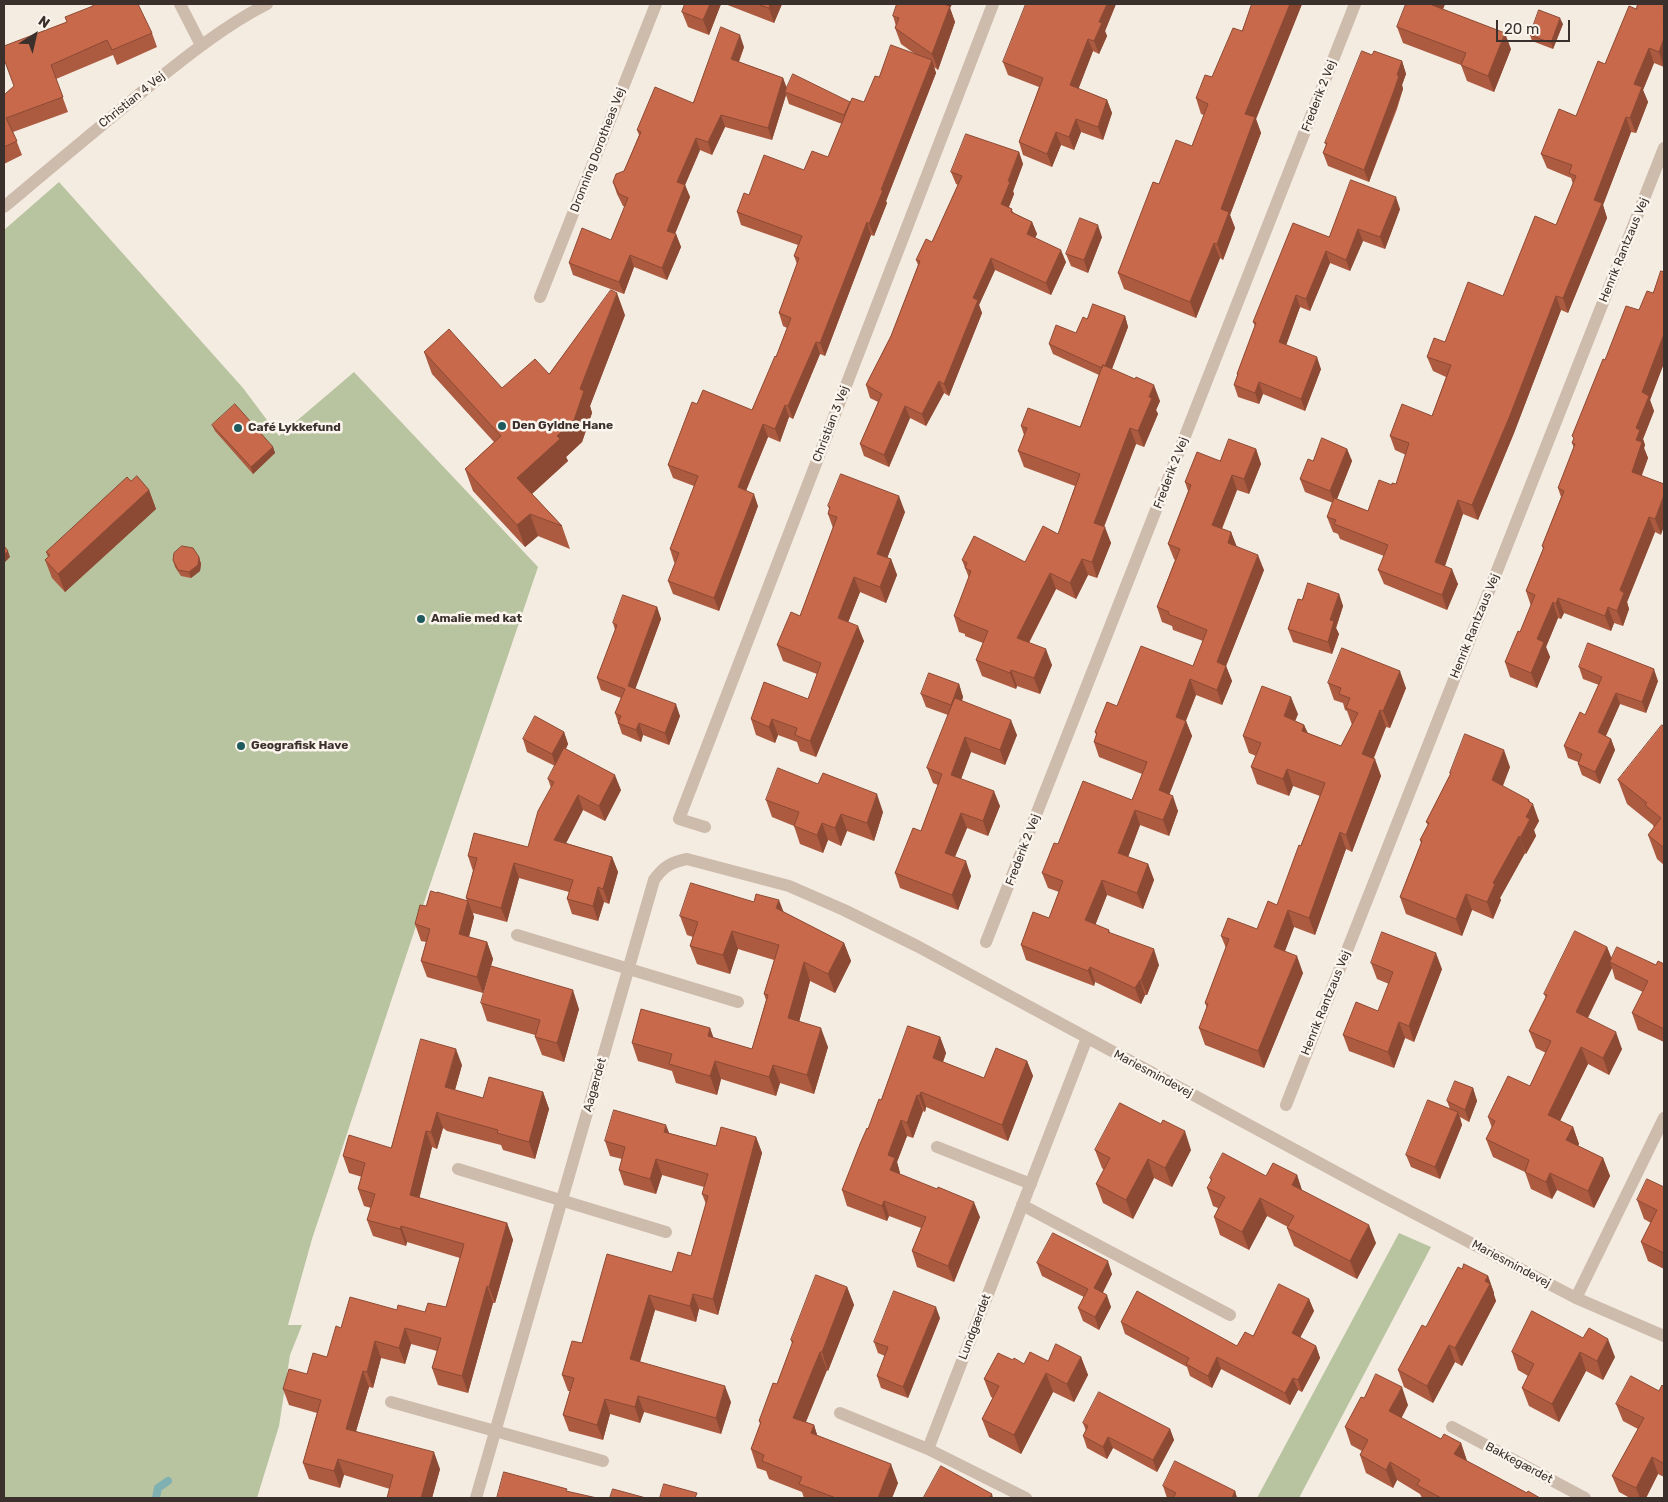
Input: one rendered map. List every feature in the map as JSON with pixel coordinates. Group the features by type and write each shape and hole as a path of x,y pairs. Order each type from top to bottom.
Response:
{"street":[{"path":"180,4 200,45"},
{"name":"Christian 4 Vej","path":"4,207 200,45 267,4"},
{"name":"Dronning Dorotheas Vej","path":"540,297 656,4"},
{"name":"Christian 3 Vej","path":"705,827 679,820 993,4"},
{"name":"Frederik 2 Vej","path":"986,942 1355,4"},
{"name":"Henrik Rantzaus Vej","path":"1286,1105 1664,148"},
{"name":"Aagærdet","path":"476,1498 654,880 662,869 673,862 687,859 723,867"},
{"name":"Mariesmindevej","path":"723,867 789,886 844,910 917,946 1364,1187 1576,1298 1664,1336"},
{"path":"517,935 738,1002"},
{"name":"Lundgærdet","path":"928,1449 1087,1038"},
{"path":"1576,1298 1664,1118"},
{"path":"937,1147 1031,1184"},
{"path":"458,1169 666,1232"},
{"path":"1022,1205 1230,1315"},
{"path":"391,1402 603,1461"},
{"path":"840,1413 928,1449 1026,1498"},
{"name":"Bakkegærdet","path":"1452,1427 1585,1498"}],"green space":[{"name":"Geografisk Have","path":"59,182 243,388 279,436 354,372 538,567 312,1239 288,1325 302,1325 290,1355 279,1426 257,1498 4,1498 4,230"},
{"path":"1399,1233 1431,1247 1299,1498 1257,1498"}],"building":[{"path":"92,4 138,4 152,33 112,50 107,40 51,65 63,97 6,118 17,141 4,147 4,95 14,86 4,59 4,46 67,22 65,17 93,6"},
{"path":"685,4 710,4 703,20 682,12"},
{"path":"758,4 770,4 769,8"},
{"path":"897,4 943,4 950,6 932,54 895,28 899,18 893,16"},
{"path":"1026,4 1107,4 1099,22 1102,23 1094,41 1088,39 1070,85 1107,100 1098,127 1076,119 1069,137 1056,132 1047,154 1019,142 1043,78 1003,62"},
{"path":"1252,4 1290,4 1245,114 1255,117 1221,209 1229,212 1217,244 1214,243 1190,302 1118,273 1153,182 1159,184 1176,140 1192,146 1208,104 1196,98 1205,75 1212,77 1233,28 1242,31"},
{"path":"1406,4 1433,4 1505,33 1488,76 1461,65 1466,53 1397,27"},
{"path":"1638,4 1664,4 1664,38 1659,52 1649,48 1634,84 1642,87 1630,118 1626,117 1594,200 1602,203 1563,298 1556,296 1509,418 1472,505 1458,500 1435,562 1452,569 1442,595 1378,570 1388,545 1334,524 1336,520 1327,517 1334,498 1368,511 1379,480 1392,485 1392,483 1396,484 1409,443 1390,436 1402,404 1432,416 1451,365 1427,357 1434,338 1445,342 1468,282 1503,296 1535,216 1556,225 1576,176 1569,173 1572,165 1541,154 1559,109 1576,116 1598,61 1605,64 1629,6 1636,9"},
{"path":"1539,10 1560,18 1551,43 1530,35"},
{"path":"721,27 740,35 731,59 783,78 768,128 721,115 708,142 696,138 677,182 685,185 667,231 676,234 662,268 630,255 619,282 569,263 582,228 611,240 628,198 619,194 613,182 616,174 624,171 641,132 637,130 655,87 693,103"},
{"path":"891,45 932,60 881,190 883,190 869,224 867,222 820,343 816,342 788,406 785,405 775,429 763,424 738,487 754,494 714,598 668,581 679,553 670,549 698,476 668,465 692,402 697,404 703,390 752,410 791,318 779,313 799,258 794,256 802,236 737,212 744,193 749,195 764,155 804,170 812,151 828,157 852,98 864,102 875,76 879,77"},
{"path":"1362,51 1372,55 1374,51 1402,61 1397,75 1399,76 1364,170 1323,153 1327,143 1325,143"},
{"path":"793,74 850,102 844,115 785,92"},
{"path":"966,134 1019,152 1001,204 1012,209 1011,212 1032,222 1027,234 1061,250 1046,283 991,258 973,298 978,300 944,384 939,381 922,414 905,406 884,455 860,444 882,394 866,385 891,336 920,261 916,260 926,239 932,242 962,176 951,172"},
{"path":"1351,180 1396,197 1380,237 1358,229 1346,260 1326,251 1306,299 1296,295 1279,342 1317,357 1301,399 1259,382 1255,393 1234,385 1256,323 1253,322 1293,223 1329,237"},
{"path":"1080,218 1098,225 1084,260 1066,254"},
{"path":"1661,271 1664,272 1664,334 1642,392 1649,396 1636,428 1640,430 1636,440 1642,442 1632,472 1664,484 1664,495 1655,519 1649,517 1620,590 1624,593 1617,611 1608,607 1605,616 1558,598 1556,604 1553,602 1537,639 1544,642 1531,673 1505,662 1535,595 1526,591 1564,491 1558,488 1575,444 1572,443 1574,438 1572,436 1626,306 1639,310 1647,291 1653,293"},
{"path":"611,290 617,293 580,389 584,391 574,420 557,436 560,439 517,478 562,526 530,514 517,525 465,469 501,436 424,352 449,329 502,388 535,359 549,374"},
{"path":"1093,304 1125,316 1105,366 1103,365 1102,368 1049,344 1056,325 1076,333 1083,317 1087,319"},
{"path":"1103,365 1154,385 1149,397 1152,398 1138,431 1130,428 1094,523 1105,527 1092,562 1082,559 1070,583 1050,573 1017,638 1046,649 1034,678 1011,670 1010,673 976,660 988,631 954,616 971,571 965,568 967,563 962,560 974,536 1025,562 1043,526 1058,534 1080,474 1018,451 1027,428 1021,426 1028,408 1080,427"},
{"path":"235,404 273,447 251,467 212,425"},
{"path":"1322,438 1347,449 1330,491 1300,479 1308,459 1313,461"},
{"path":"1229,439 1256,449 1244,479 1232,475 1212,525 1231,532 1228,543 1258,555 1217,662 1226,666 1217,690 1190,679 1176,717 1186,721 1159,790 1173,796 1163,820 1135,810 1118,853 1148,864 1137,893 1102,880 1085,920 1109,930 1108,932 1154,949 1141,980 1135,988 1090,967 1088,971 1021,945 1033,912 1049,918 1063,881 1042,873 1054,843 1058,844 1083,781 1132,800 1147,762 1094,742 1097,733 1095,732 1107,702 1117,706 1141,646 1193,666 1207,630 1168,614 1169,612 1157,607 1180,549 1168,544 1191,485 1185,482 1197,452 1220,461"},
{"path":"841,474 899,496 877,554 891,559 880,587 854,577 838,618 858,626 810,741 795,735 797,728 772,719 769,727 751,719 764,682 808,699 821,663 777,645 791,612 800,616 837,517 828,514 830,507 828,506"},
{"path":"137,476 149,490 58,574 45,560 50,555 46,552 127,477 131,481"},
{"path":"4,546 8,551 4,555"},
{"path":"182,546 193,548 199,557 198,565 189,572 178,570 173,560 174,553"},
{"path":"1308,583 1339,594 1330,620 1334,621 1328,642 1288,629 1298,599 1302,600"},
{"path":"623,595 657,607 628,686 676,704 665,733 639,723 636,730 618,723 621,716 615,713 625,689 597,678 617,625 613,623"},
{"path":"1588,643 1654,669 1642,702 1616,693 1598,732 1611,739 1595,772 1578,764 1582,754 1564,746 1580,712 1585,715 1602,677 1579,667"},
{"path":"1342,648 1400,671 1383,711 1380,710 1362,754 1375,759 1346,835 1340,832 1309,918 1288,910 1274,947 1297,956 1258,1051 1199,1028 1208,1004 1205,1003 1229,939 1221,936 1228,918 1257,929 1268,901 1277,905 1325,783 1287,769 1283,779 1251,767 1261,743 1243,736 1262,686 1291,697 1284,716 1304,725 1302,731 1341,746 1358,713 1346,708 1350,698 1339,694 1341,688 1328,683"},
{"path":"929,673 959,684 951,705 921,694"},
{"path":"955,698 1011,720 1000,750 965,737 951,775 994,791 983,821 961,813 945,853 966,861 952,895 895,873 913,828 921,831 942,774 927,768"},
{"path":"535,716 564,732 552,754 523,739"},
{"path":"1662,725 1664,727 1664,848 1648,835 1661,818 1645,805 1647,803 1618,780"},
{"path":"1465,734 1504,750 1492,780 1533,804 1526,817 1530,819 1493,883 1495,884 1487,902 1466,894 1456,919 1400,897 1422,841 1420,840 1429,823 1426,822 1451,773"},
{"path":"564,748 615,775 599,806 578,795 554,840 612,857 603,889 598,887 593,906 567,899 573,880 514,863 501,908 466,898 477,858 468,856 474,833 528,847 538,811 554,782 548,779"},
{"path":"778,768 818,784 823,773 877,794 867,823 841,814 835,828 822,823 817,835 794,826 799,812 766,800"},
{"path":"691,883 754,902 756,894 779,900 776,908 844,943 828,974 804,962 788,1018 821,1028 807,1075 773,1065 769,1077 715,1061 710,1076 669,1064 672,1054 632,1043 641,1009 710,1028 708,1036 752,1049 768,995 764,994 779,945 732,931 723,955 690,946 698,922 680,916"},
{"path":"431,891 468,901 459,934 487,942 477,977 421,961 430,929 415,924 420,905 426,906"},
{"path":"1575,931 1607,947 1576,1012 1616,1032 1603,1058 1581,1047 1548,1115 1573,1127 1566,1140 1603,1158 1588,1191 1550,1173 1546,1182 1525,1172 1529,1160 1486,1139 1495,1121 1488,1117 1508,1076 1530,1086 1551,1041 1529,1031 1547,995 1544,994"},
{"path":"1382,932 1436,953 1409,1026 1399,1022 1388,1052 1343,1035 1356,1002 1378,1011 1393,972 1371,963"},
{"path":"1617,947 1656,965 1658,961 1664,964 1664,1029 1632,1013 1648,981 1610,962"},
{"path":"491,966 573,990 557,1043 535,1037 540,1020 481,1003"},
{"path":"908,1026 940,1037 933,1058 984,1078 996,1048 1027,1061 1002,1125 921,1092 919,1096 917,1095 907,1123 901,1120 888,1155 895,1158 890,1170 974,1202 948,1266 912,1251 926,1217 884,1201 882,1206 842,1190 879,1099 881,1100"},
{"path":"421,1039 456,1049 445,1087 483,1098 489,1077 543,1092 529,1142 497,1133 498,1130 437,1112 431,1132 426,1131 410,1195 507,1223 462,1376 432,1368 441,1338 405,1328 399,1348 375,1341 367,1372 363,1371 346,1429 434,1452 421,1498 387,1498 393,1475 338,1459 334,1471 303,1463 321,1400 283,1389 289,1369 307,1374 313,1353 327,1357 336,1326 341,1328 350,1297 397,1310 398,1305 425,1312 428,1303 446,1307 464,1244 401,1226 400,1229 367,1220 375,1194 358,1189 365,1163 343,1156 349,1135 391,1148"},
{"path":"1455,1081 1473,1088 1465,1110 1447,1101"},
{"path":"1428,1100 1458,1112 1435,1167 1406,1155"},
{"path":"1120,1103 1161,1124 1163,1120 1185,1131 1165,1168 1148,1159 1126,1200 1096,1184 1110,1158 1095,1150"},
{"path":"614,1110 666,1125 664,1132 716,1146 721,1127 756,1137 713,1299 693,1294 690,1306 649,1295 630,1359 725,1386 716,1418 638,1396 635,1407 605,1399 597,1425 563,1415 574,1378 562,1375 572,1341 582,1343 607,1254 672,1272 678,1252 691,1256 708,1196 702,1194 708,1174 656,1159 650,1179 619,1170 625,1147 605,1141"},
{"path":"1223,1153 1266,1176 1273,1163 1297,1175 1292,1185 1369,1225 1350,1261 1287,1228 1294,1216 1260,1198 1242,1232 1214,1217 1225,1197 1207,1188"},
{"path":"1647,1179 1664,1187 1664,1253 1641,1242 1657,1210 1637,1200"},
{"path":"1053,1233 1108,1261 1094,1288 1107,1295 1095,1317 1078,1308 1088,1289 1037,1263"},
{"path":"1464,1264 1488,1276 1485,1281 1490,1284 1455,1348 1449,1345 1427,1386 1398,1370 1422,1325 1426,1327 1458,1267 1462,1269"},
{"path":"816,1275 847,1287 822,1352 820,1352 793,1418 814,1425 811,1433 891,1464 878,1498 836,1498 799,1484 802,1477 762,1461 764,1455 751,1449 773,1383 777,1384 793,1341 791,1340"},
{"path":"1279,1284 1309,1299 1292,1333 1316,1346 1298,1380 1293,1378 1285,1393 1217,1357 1208,1376 1186,1364 1189,1358 1121,1322 1137,1291 1237,1346 1245,1332 1253,1336"},
{"path":"894,1291 936,1307 903,1387 877,1376 888,1347 874,1342"},
{"path":"1532,1311 1583,1338 1589,1328 1608,1339 1597,1361 1580,1352 1552,1404 1522,1388 1534,1364 1512,1352"},
{"path":"1056,1344 1081,1357 1067,1384 1046,1373 1014,1435 982,1419 999,1386 984,1379 998,1353 1013,1360 1014,1358 1024,1364 1030,1352 1048,1361"},
{"path":"1376,1374 1402,1387 1389,1411 1441,1439 1444,1434 1461,1443 1454,1454 1540,1498 1441,1498 1417,1485 1420,1480 1390,1462 1386,1470 1360,1455 1368,1440 1345,1427 1361,1397 1364,1398"},
{"path":"1631,1376 1659,1391 1662,1385 1664,1387 1664,1460 1663,1463 1652,1457 1636,1488 1612,1476 1644,1418 1616,1404"},
{"path":"1099,1392 1170,1429 1153,1460 1108,1437 1103,1447 1083,1436 1088,1426 1083,1423"},
{"path":"1175,1461 1235,1491 1232,1498 1173,1498 1176,1493 1163,1486"},
{"path":"941,1466 992,1494 989,1498 925,1498"},
{"path":"504,1472 567,1489 566,1491 597,1498 497,1498"},
{"path":"664,1484 697,1493 695,1498 660,1498"},
{"path":"613,1489 646,1498 610,1498"}],"waterway":[{"path":"156,1498 158,1488 168,1481"}],"place":[{"name":"Den Gyldne Hane","path":"502,426"},
{"name":"Café Lykkefund","path":"238,428"},
{"name":"Amalie med kat","path":"421,619"},
{"name":"Geografisk Have","path":"241,746"}]}
